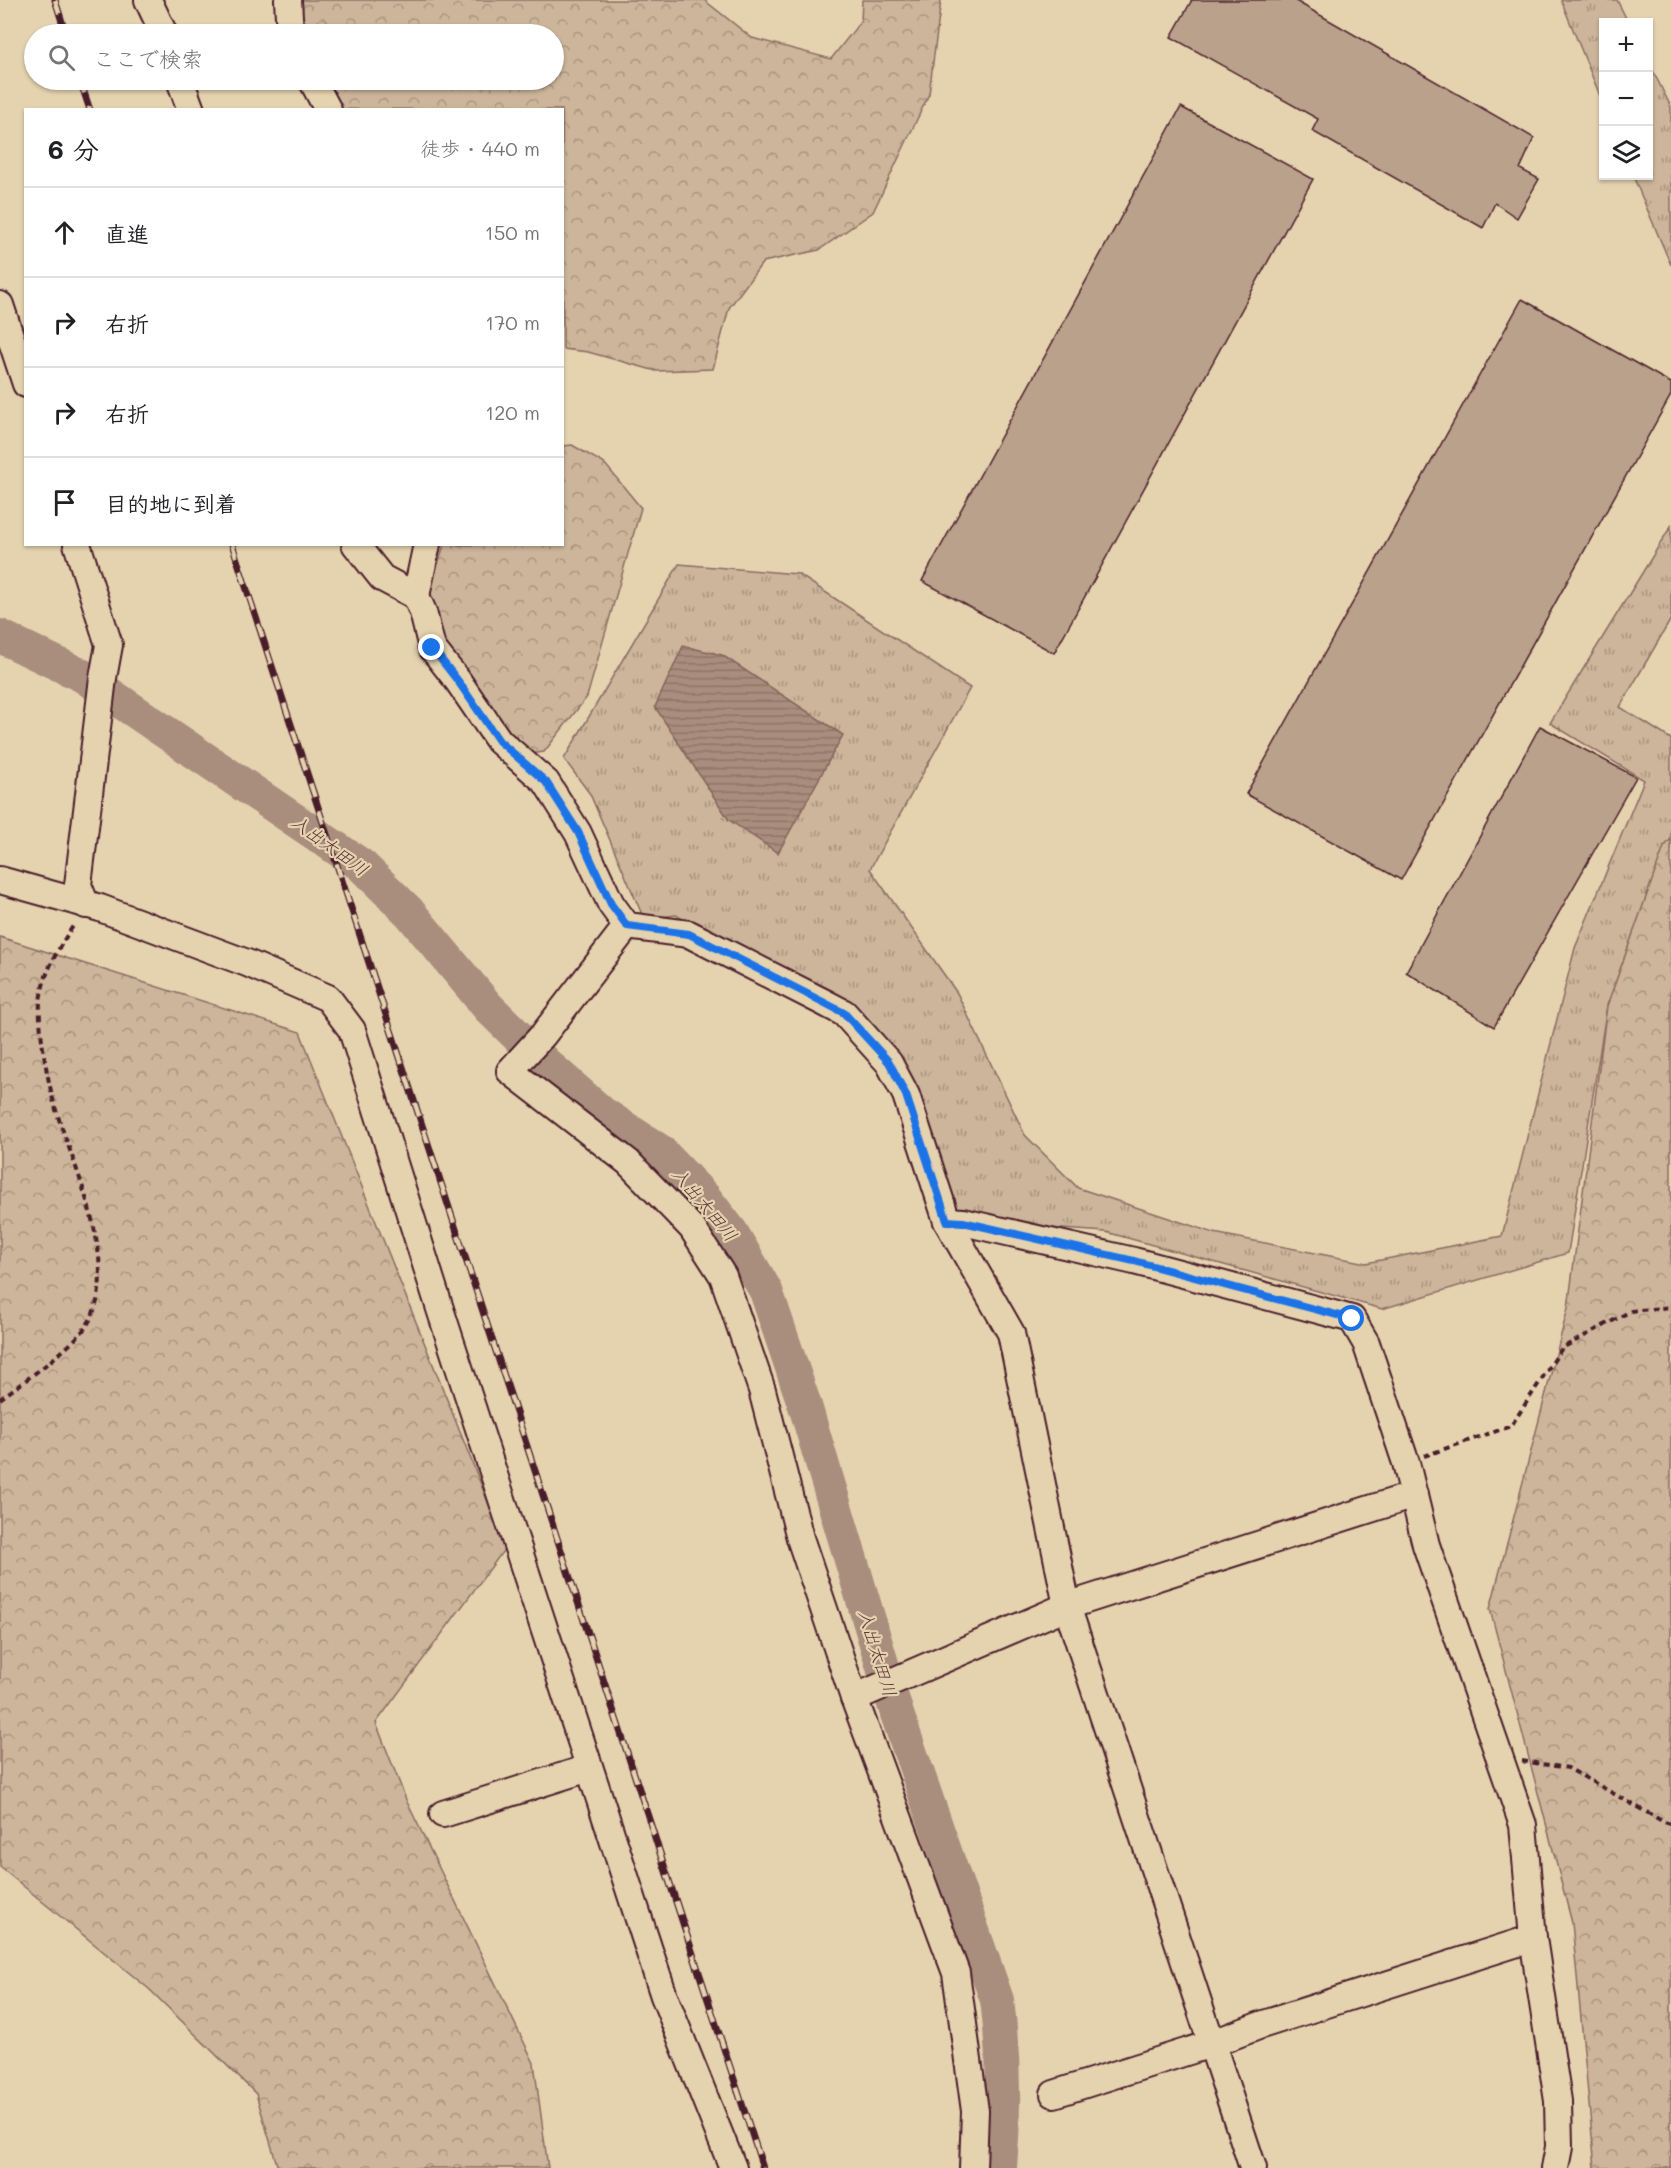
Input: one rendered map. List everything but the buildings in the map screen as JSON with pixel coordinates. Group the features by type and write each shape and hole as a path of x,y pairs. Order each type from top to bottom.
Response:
{"street":[{"path":"148,0 159,24"},
{"path":"288,0 289,24"},
{"path":"184,90 190,108"},
{"path":"317,90 327,108"},
{"path":"0,305 24,378"},
{"path":"78,546 109,645 78,885 86,905"},
{"path":"357,546 382,578 416,596"},
{"path":"427,546 416,596 423,612 432,648 458,681 499,741 546,782 578,832 611,904 627,926 689,934 844,1013 889,1062 906,1095 947,1221 1011,1333 1067,1606 1253,2168"},
{"path":"0,880 100,908 237,959 328,998 352,1030 441,1312 664,1996 733,2168"},
{"path":"627,926 543,1035 510,1071 628,1162 692,1228 723,1276 762,1390 800,1538 854,1698 956,1973 975,2111 973,2168"},
{"path":"947,1221 963,1222 1134,1261 1352,1319 1366,1343 1406,1463 1426,1545 1523,1825 1533,1938 1558,2101 1559,2147 1555,2168"},
{"path":"854,1698 1067,1606 1414,1495"},
{"path":"443,1814 589,1768"},
{"path":"1054,2094 1533,1938"}],"path":[{"path":"0,1399 59,1354 86,1327 93,1315 100,1285 98,1247 77,1166 56,1110 46,1065 40,1002 56,952 86,905"},
{"path":"1406,1463 1511,1426 1562,1348 1631,1311 1671,1307"},
{"path":"1500,1757 1568,1768 1671,1824"}],"green space":[{"path":"296,0 704,0 752,38 831,59 861,21 862,0 941,0 929,94 873,212 819,250 763,262 729,308 713,369 656,371 588,352 564,349 564,108 327,108 318,90 564,90 564,24 293,24"},
{"path":"1561,0 1617,0 1626,18 1599,18 1599,93"},
{"path":"1653,71 1671,107 1671,265 1635,180 1653,180"},
{"path":"572,445 605,464 641,508 587,697 544,752 517,756 423,612 444,546 564,546 564,446"},
{"path":"1671,526 1671,619 1620,707 1671,739 1671,850 1656,871 1607,1006 1568,1253 1382,1309 1106,1232 963,1222 889,1062 825,1003 676,915 644,919 590,794 564,759 679,564 798,574 970,688 870,869 957,993 1025,1135 1078,1188 1214,1233 1366,1263 1502,1236 1575,948 1644,780 1550,723"},
{"path":"1671,839 1671,2168 1595,2168 1572,1923 1490,1609 1568,1308 1607,1006 1664,847"},
{"path":"0,937 300,1032 506,1547 376,1723 407,1802 534,2063 548,2168 278,2168 256,2094 149,1989 0,1867"}],"shaded area":[{"path":"683,646 722,655 843,735 778,853 729,820 655,707"}],"waterway":[{"name":"入出太田川","path":"0,636 83,676 361,865 409,912 488,1007 545,1063 602,1113 660,1151 704,1197 732,1233 766,1291 806,1409 897,1714 997,2000 1003,2084 1000,2168"}],"railway":[{"path":"55,0 63,24"},
{"path":"83,90 89,108"},
{"path":"233,546 763,2168"}],"route":[{"path":"432,648 458,681 499,741 546,782 578,832 611,904 627,926 689,934 825,1003 844,1013 889,1062 906,1095 947,1221 963,1222 1134,1261 1352,1319"}]}
